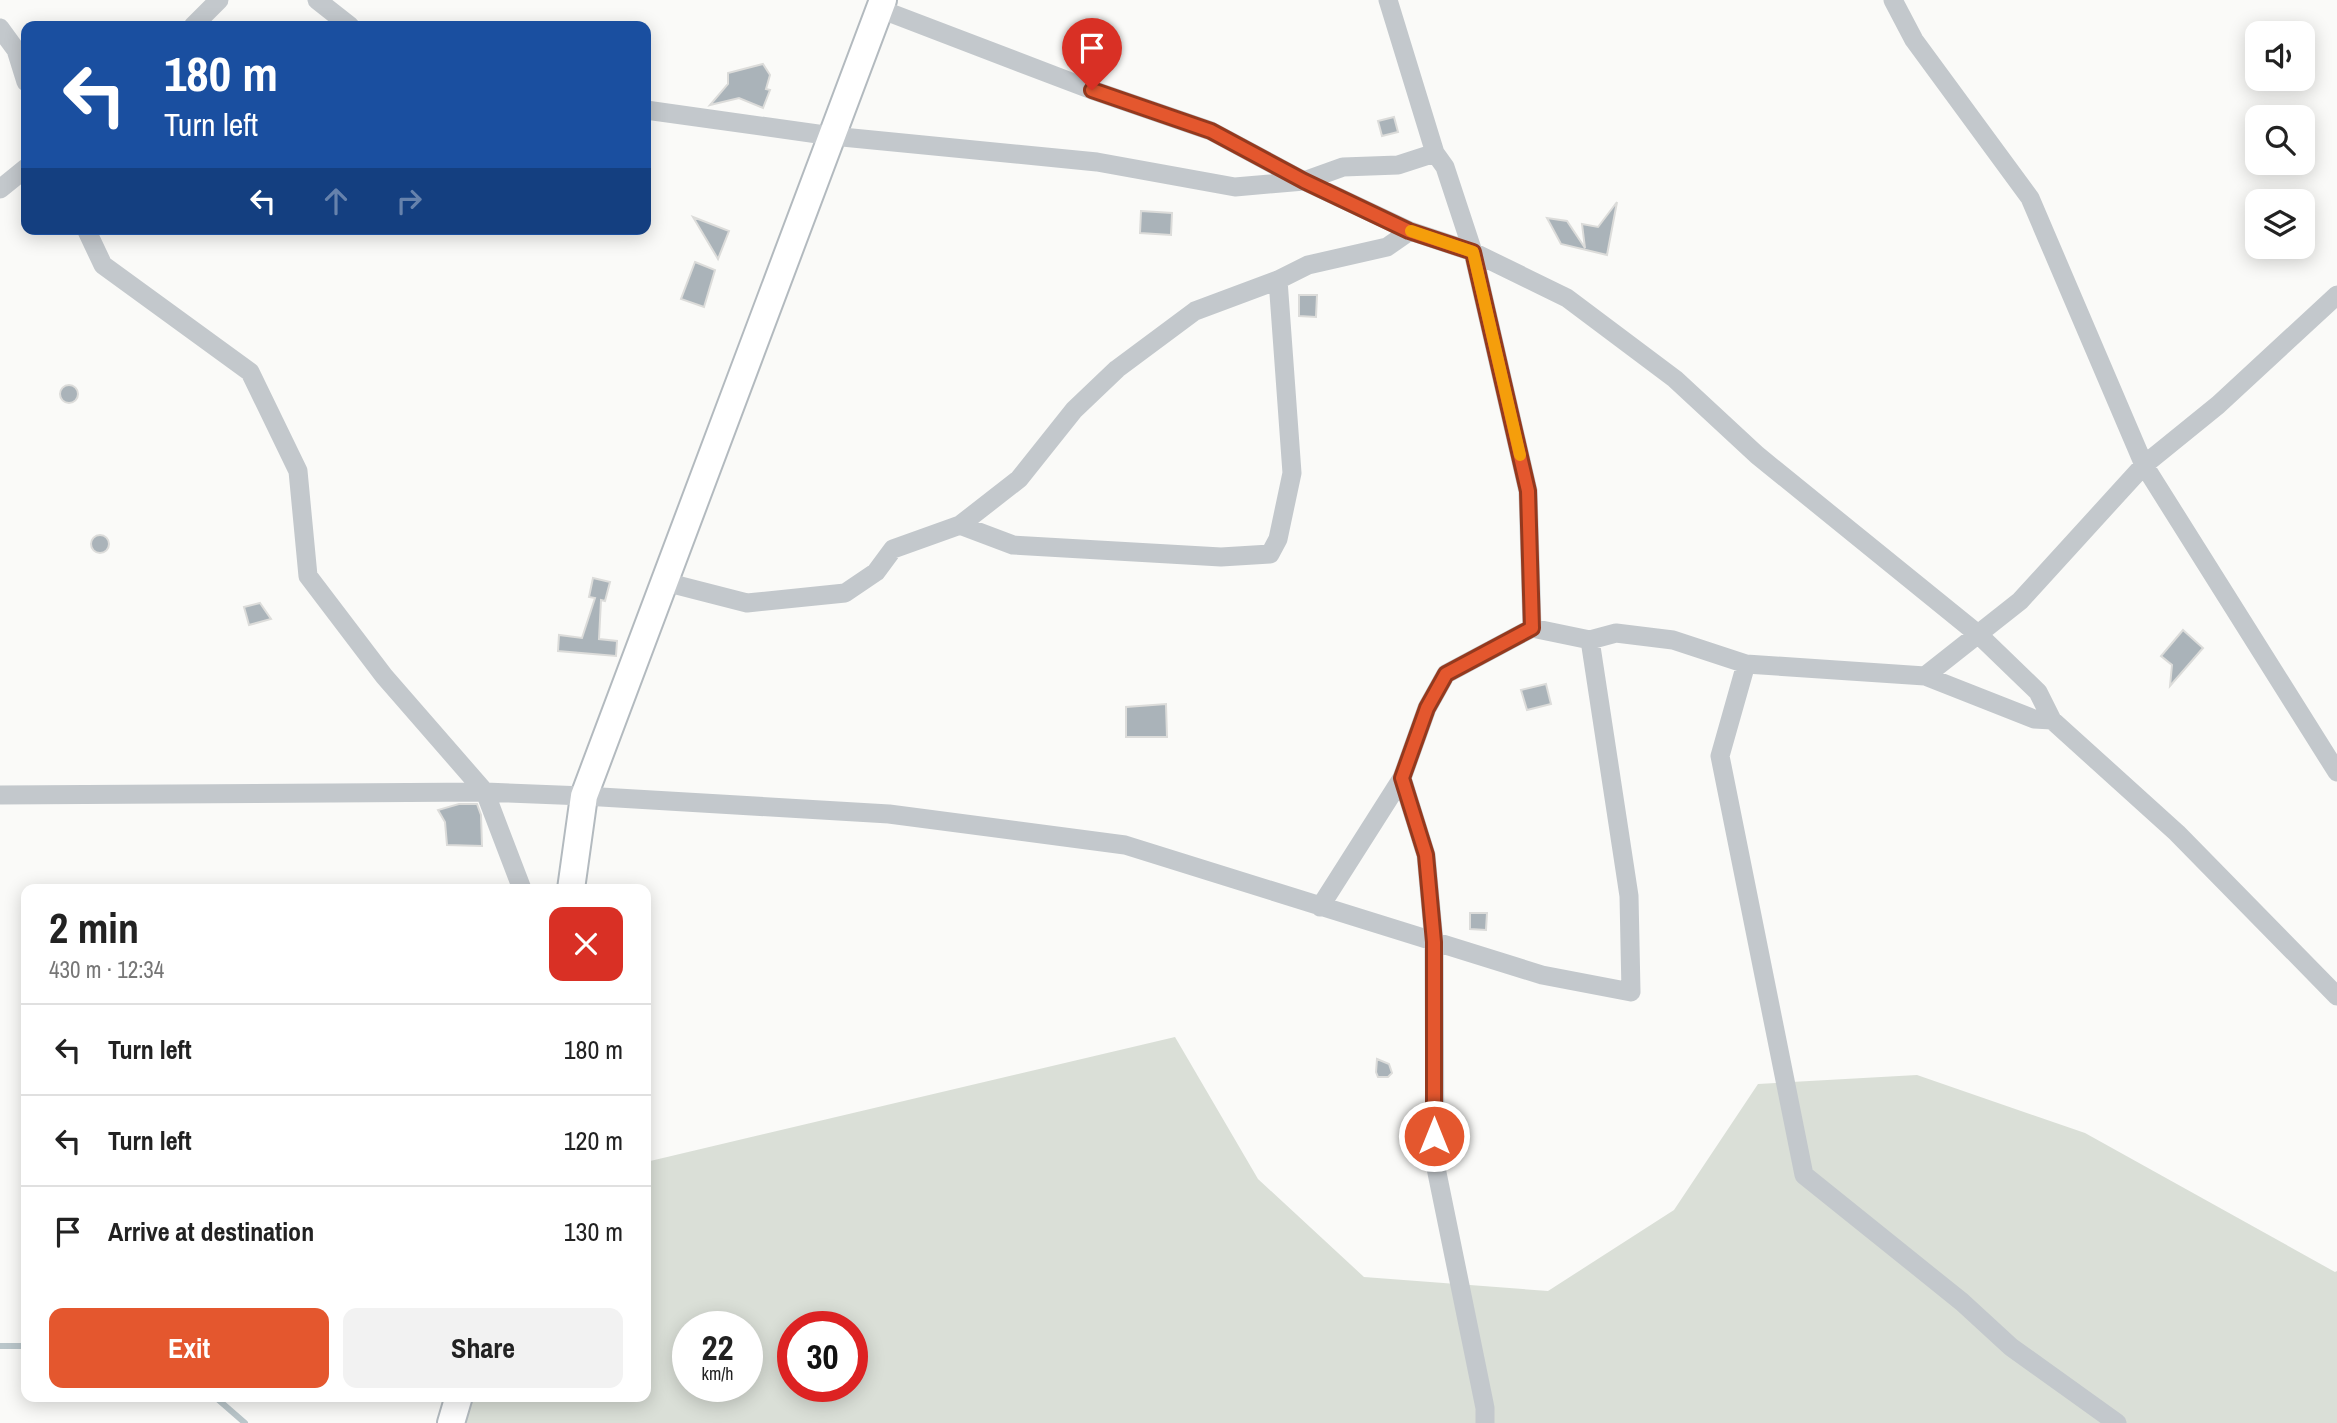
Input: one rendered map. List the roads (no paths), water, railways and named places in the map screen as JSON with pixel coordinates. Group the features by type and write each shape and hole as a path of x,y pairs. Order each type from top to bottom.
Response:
{"main road":[{"path":"572,884 584,796 881,5"},
{"path":"451,1423 457,1402"}],"street":[{"path":"198,21 219,0"},
{"path":"317,0 344,21"},
{"path":"1388,0 1435,153 1445,167 1473,252 1528,491 1532,628"},
{"path":"1893,0 1914,40 2030,198 2144,465 2337,772"},
{"path":"881,5 1092,90 1211,131 1304,181 1409,231 1473,252 1567,298 1675,379 1757,455 1979,635 2038,692 2052,720 2177,832 2337,996"},
{"path":"0,28 16,50 21,66"},
{"path":"651,111 832,136 1097,162 1235,187 1304,181 1343,167 1398,165 1435,153"},
{"path":"0,189 21,172"},
{"path":"665,582 747,603 845,593 876,572 893,549 960,525 1019,479 1074,410 1117,369 1195,311 1278,280 1308,265 1387,247 1409,231"},
{"path":"89,235 103,265 250,372 298,471 308,576 384,676 485,792 520,884"},
{"path":"960,525 1013,545 1221,557 1270,554 1278,539 1292,473 1278,280"},
{"path":"1925,676 2020,601 2144,465 2218,405 2337,295"},
{"path":"1320,907 1402,778 1427,708 1446,674 1532,628 1590,640 1616,633 1673,640 1746,664 1925,676 2034,719 2052,720"},
{"path":"0,795 485,792 889,814 1125,845 1542,975 1630,992 1629,896 1590,640"},
{"path":"1746,664 1720,756 1804,1175 1962,1302 2011,1348 2117,1423"},
{"path":"1402,778 1426,855 1434,942 1435,1163 1485,1408 1485,1423"}],"waterway":[{"path":"0,1346 21,1346"},
{"path":"221,1402 245,1423"}]}
